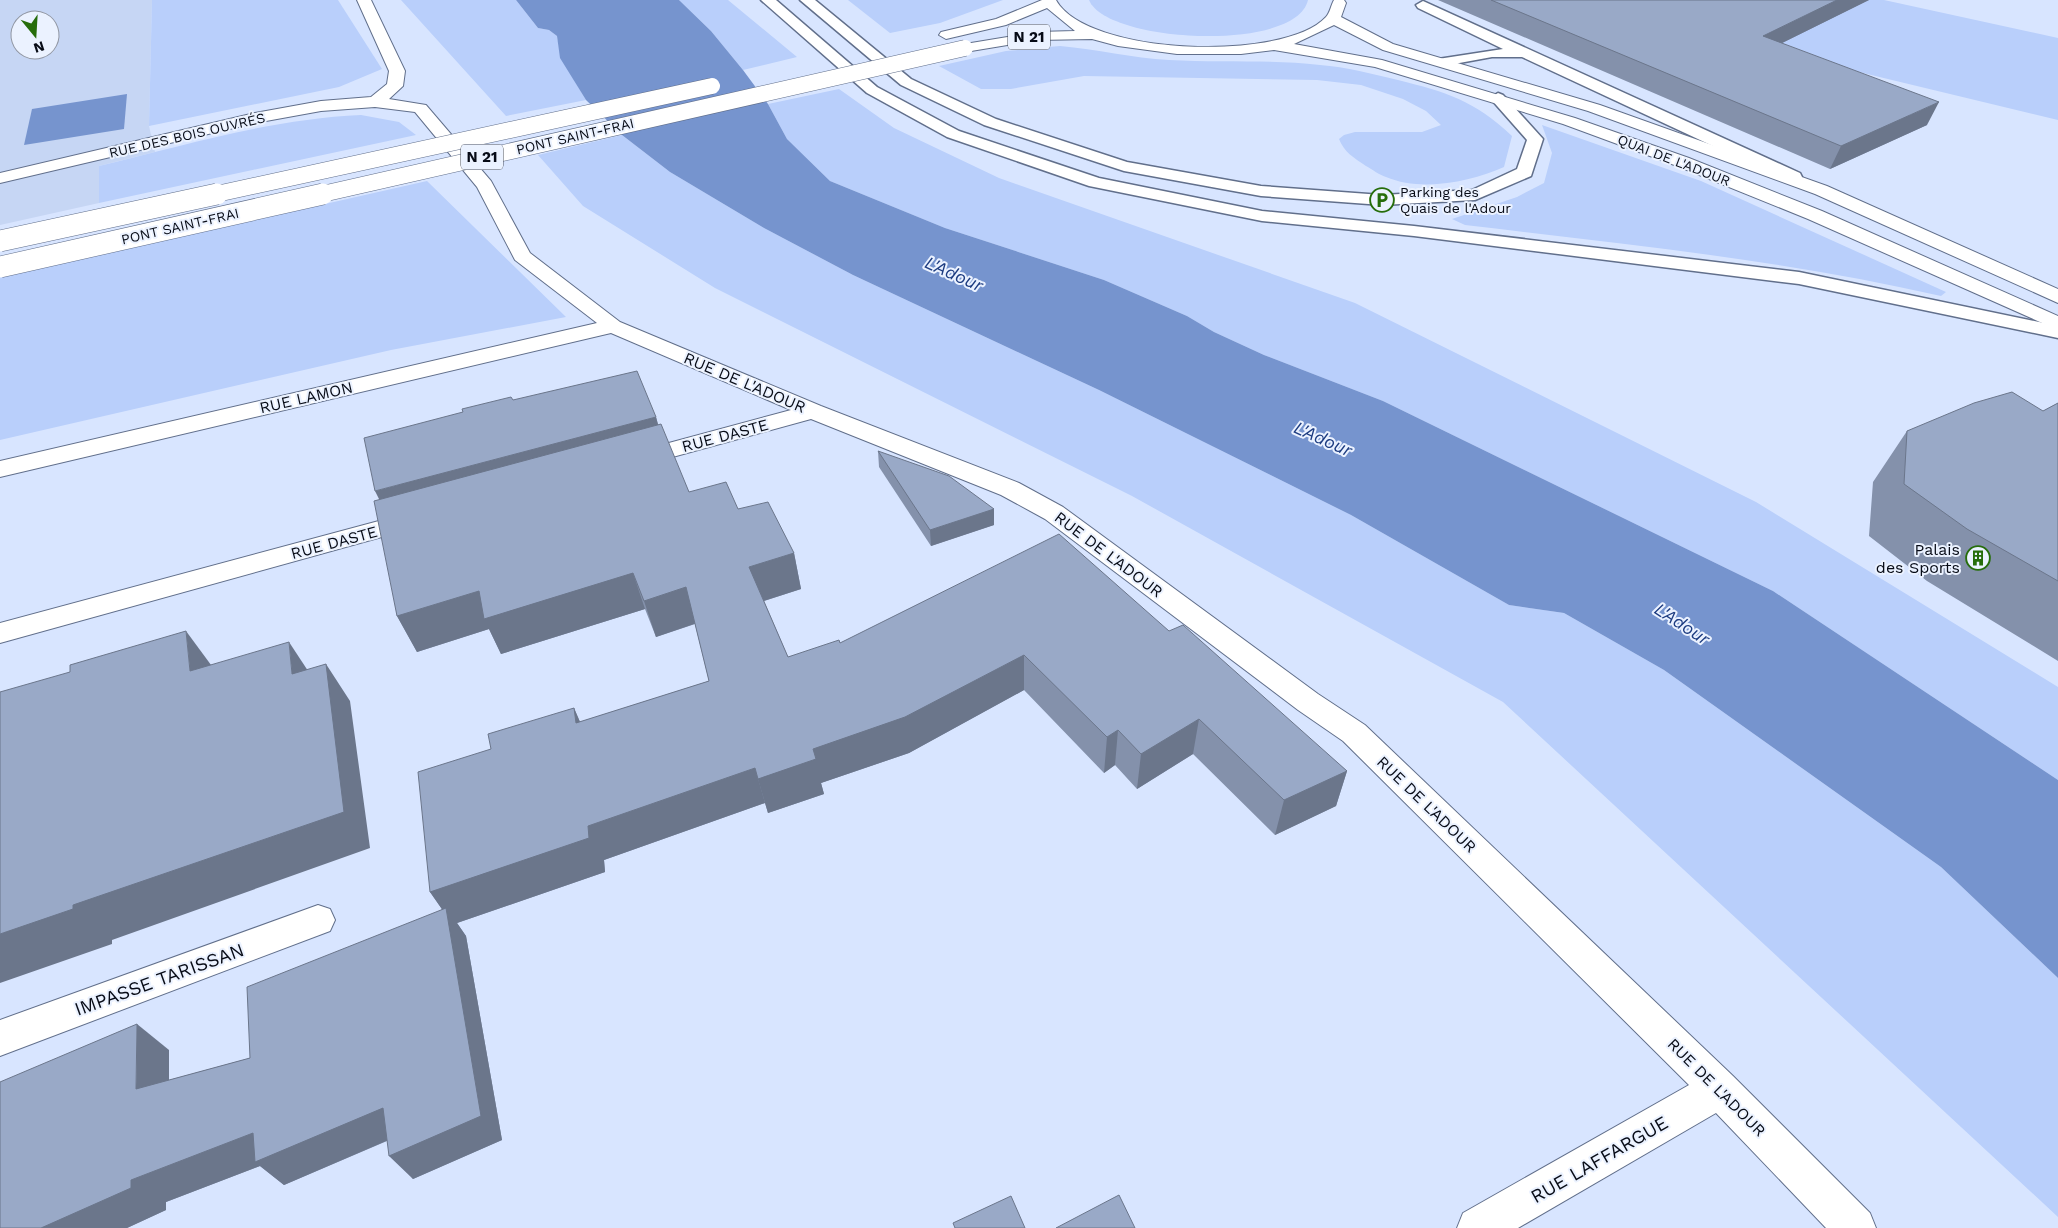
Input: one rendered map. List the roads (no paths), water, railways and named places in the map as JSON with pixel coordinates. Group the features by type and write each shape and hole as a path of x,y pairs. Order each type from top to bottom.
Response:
{"main road":[{"path":"364,0 397,71 395,86 375,102"},
{"path":"1049,1 1063,19 1094,34 1149,48 1204,51 1273,45 1311,34 1333,18 1338,0"},
{"name":"N 21","path":"926,39 1000,22 1049,1"},
{"name":"QUAI DE L'ADOUR","path":"1333,18 1388,47 1594,108 1821,190 2058,297"},
{"name":"PONT SAINT-FRAI","path":"0,266 965,48 1037,36 1094,34"},
{"name":"QUAI DE L'ADOUR","path":"1273,45 1377,63 1570,121 1683,162 1806,211 2058,324"},
{"path":"819,62 887,48"},
{"name":"PONT SAINT-FRAI","path":"0,241 731,82"},
{"name":"RUE DES BOIS OUVRÉS","path":"0,178 255,118 321,106 375,102"},
{"name":"RUE DE L'ADOUR","path":"375,102 420,108 485,186 522,256 612,326 813,410 1010,489 1054,512 1292,690 1354,733 1720,1089 1855,1228"},
{"name":"RUE LAMON","path":"0,469 612,326"},
{"name":"RUE DASTE","path":"611,466 813,410"},
{"name":"RUE DASTE","path":"0,633 438,513"},
{"name":"IMPASSE TARISSAN","path":"0,1038 318,920"},
{"name":"RUE LAFFARGUE","path":"1478,1228 1720,1089"}],"lane":[{"path":"768,0 872,90 954,134 1095,182 1262,216 1390,228 1799,278 2058,332"},
{"path":"807,0 906,82 990,122 1124,166 1260,191 1382,200 1475,195 1525,172 1535,139 1498,98"},
{"path":"1423,5 1821,190"},
{"path":"1443,62 1492,53 1524,53"},
{"path":"1382,200 1390,228"}],"water":[{"name":"L'Adour","path":"516,0 679,0 711,31 743,70 768,104 787,139 830,181 945,228 1104,280 1187,316 1214,332 1264,355 1383,401 1773,591 2058,780 2058,978 1941,867 1664,670 1564,613 1509,605 1351,515 1099,390 853,275 764,228 670,172 622,135 586,100 560,58 557,36 549,30 538,28"},
{"path":"127,94 124,129 24,145 32,109"}],"place":[{"name":"Parking des Quais de l'Adour","path":"1382,200"},
{"name":"Palais des Sports","path":"1978,558"}]}
